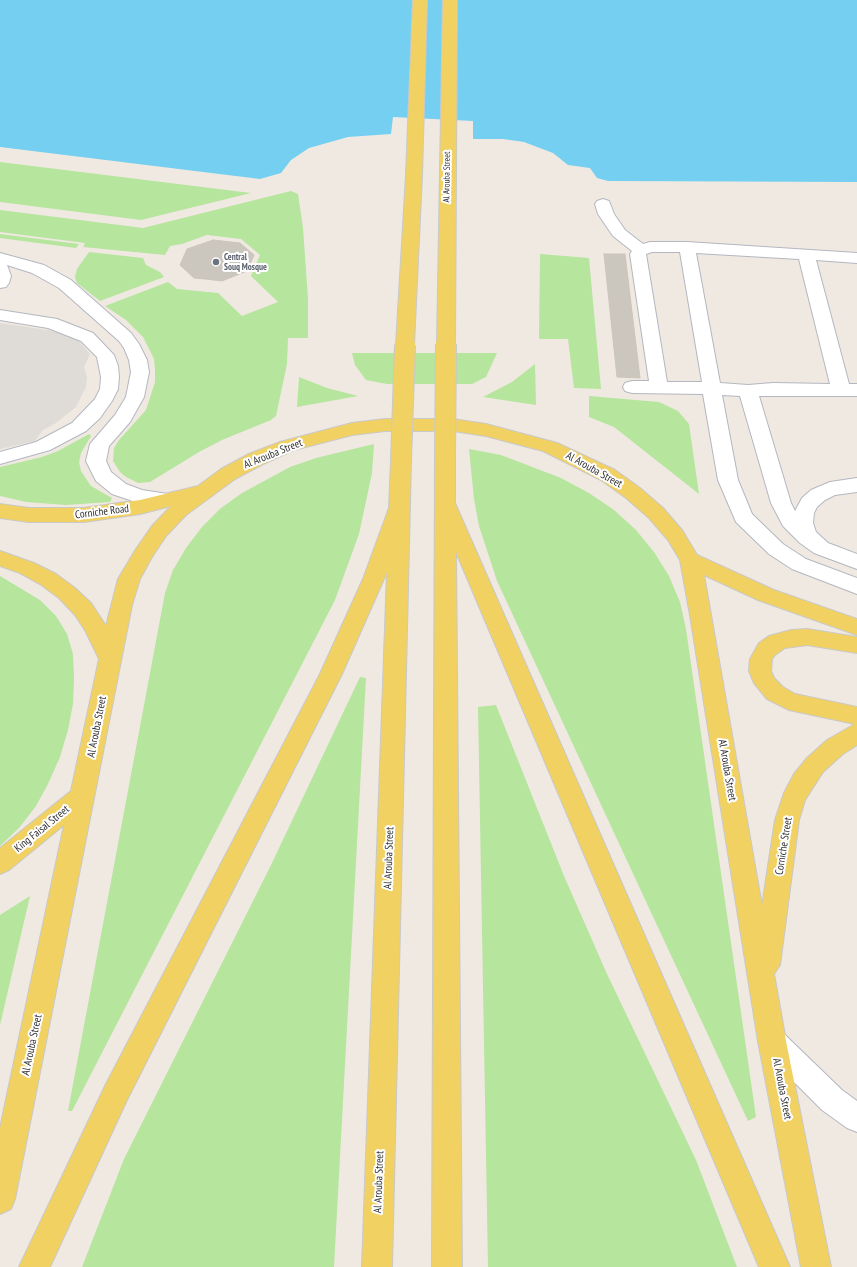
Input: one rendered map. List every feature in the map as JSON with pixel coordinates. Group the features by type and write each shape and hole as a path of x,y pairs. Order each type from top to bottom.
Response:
{"main road":[{"name":"Al Arouba Street","path":"376,1267 399,509 420,0"},
{"name":"Al Arouba Street","path":"447,1267 445,456 450,0"},
{"name":"Al Arouba Street","path":"0,1199 121,605 129,579 142,554 159,531 179,510 202,491 228,474 256,459 287,446 319,436 365,428 419,424 453,426 486,430 550,447 580,460 608,475 633,493 656,513 675,535 690,560 701,615 764,986 772,1042 816,1267"},
{"name":"Corniche Road","path":"0,511 29,515 84,515 140,507 202,491"},
{"path":"445,503 775,1267"},
{"path":"34,1267 116,1093 331,674 374,579 399,509"},
{"path":"0,558 27,568 48,579 67,593 83,609 95,627 110,659"},
{"path":"690,560 766,594 857,627"},
{"path":"857,645 807,637 791,638 777,642 767,649 761,659 760,671 765,683 775,693 789,701 857,716"},
{"name":"Corniche Street","path":"764,986 787,820 793,800 803,781 815,764 835,747 857,732"},
{"name":"King Faisal Street","path":"0,863 83,795"}],"street":[{"path":"603,204 606,214 619,233 641,250"},
{"path":"659,387 638,254 641,250 650,247 687,247 857,258"},
{"path":"687,247 728,480 743,517 776,549 799,564 857,586"},
{"path":"632,387 748,390 849,390 806,255"},
{"path":"0,258 38,269 65,284 125,337 133,348 138,360 140,372 135,397 123,418 100,444 96,461 103,476 119,489 140,496 167,500"},
{"path":"0,267 2,276 0,283"},
{"path":"0,315 57,325 87,337 105,355 109,366 110,377 109,389 103,401 93,414 79,427 43,446 0,458"},
{"path":"748,390 781,503 790,521 807,538 821,548 857,562"},
{"path":"807,538 803,523 804,513 809,503 818,495 830,489 857,485"},
{"path":"772,1042 832,1100 857,1118"}],"green space":[{"path":"0,162 251,193 141,220 0,202"},
{"path":"291,191 298,194 303,228 308,299 308,338 288,338 287,364 276,416 271,420 222,440 199,452 150,482 138,483 126,477 120,472 113,461 114,448 119,440 146,410 155,382 154,359 143,337 126,320 105,306 168,282 177,289 218,293 242,316 278,302 251,276 260,255 241,239 207,235 182,244 170,246 165,255 83,247 85,243 0,232 0,210 143,228"},
{"path":"0,234 79,244 76,248 0,238"},
{"path":"89,252 143,258 146,265 160,272 164,277 100,301 77,283 75,277 77,269"},
{"path":"540,254 589,258 601,389 574,388 568,339 539,339"},
{"path":"352,353 497,353 486,377 472,384 387,384 366,380 355,365"},
{"path":"535,364 536,405 483,397 512,382"},
{"path":"299,377 327,388 358,396 297,407"},
{"path":"589,396 659,402 678,411 689,424 699,494 614,427 589,417"},
{"path":"89,434 91,436 81,453 79,462 81,471 91,486 112,498 110,502 66,505 26,502 0,496 0,467 42,457 58,451"},
{"path":"374,444 372,473 359,534 335,600 72,1111 68,1111 165,593 173,570 186,548 202,527 221,508 242,493 290,467 316,458"},
{"path":"469,449 501,455 561,478 589,493 614,510 636,530 654,552 669,576 680,602 686,629 756,1117 748,1121 497,581 479,526 474,499"},
{"path":"0,576 40,600 56,616 67,634 73,654 74,678 73,704 68,730 60,757 36,806 19,828 0,846"},
{"path":"360,677 366,678 334,1267 82,1267 124,1159 271,865"},
{"path":"496,705 564,876 607,974 696,1160 737,1267 488,1267 478,707"},
{"path":"30,896 0,1025 0,915"}],"shaded area":[{"path":"0,323 61,332 78,340 90,354 84,367 87,377 86,387 76,407 56,423 43,430 35,441 0,449"}],"water":[{"path":"0,0 857,0 857,182 608,181 597,178 590,168 568,165 553,153 524,142 503,139 473,139 473,121 393,117 391,134 348,137 309,148 291,160 281,173 260,179 0,147"}],"building":[{"name":"Central Souq Mosque","path":"213,240 240,243 254,255 247,271 222,281 194,278 180,265 187,249"},
{"path":"604,254 625,254 640,378 617,377"}],"place":[{"name":"Central Souq Mosque","path":"216,262"}]}
